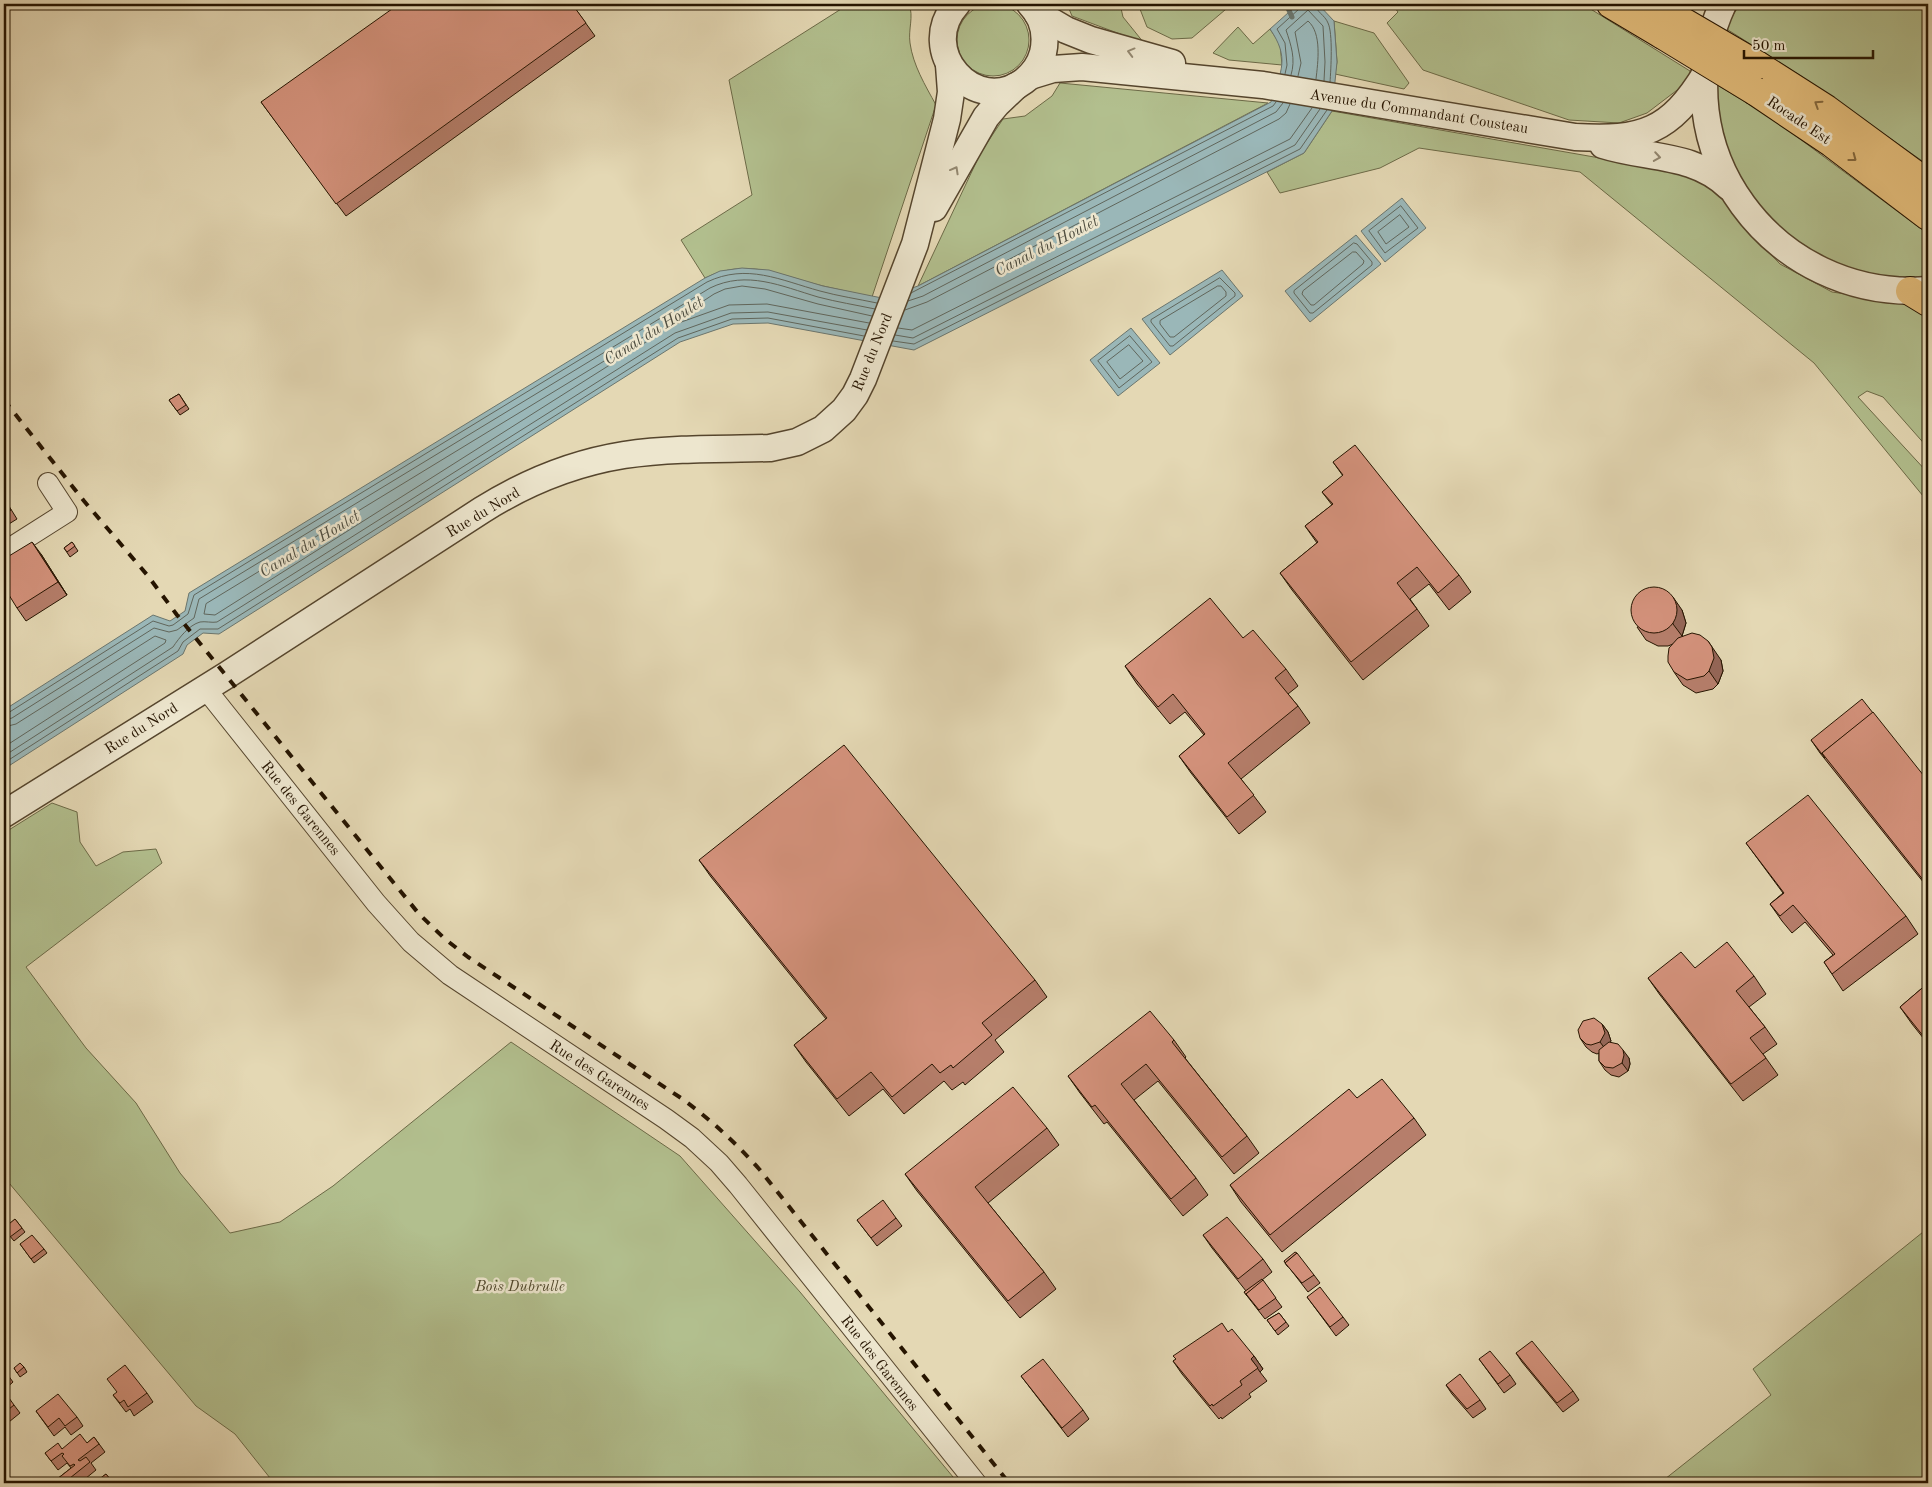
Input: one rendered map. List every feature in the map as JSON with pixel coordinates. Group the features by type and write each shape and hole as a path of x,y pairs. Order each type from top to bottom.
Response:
{"highway":[{"name":"Rocade Est","path":"1611,4 1661,17 1756,78 1840,148 1928,216"},
{"name":"Rocade Est","path":"1756,78 1826,109 1928,184"}],"street":[{"path":"936,4 944,29"},
{"path":"944,29 949,14 957,4"},
{"path":"1723,4 1711,39 1706,73 1706,101 1709,129 1720,164 1732,190 1767,234 1784,249 1808,264 1833,277 1855,284 1877,289 1922,294"},
{"path":"1023,81 1040,62 1044,46 1044,29 1034,8"},
{"name":"Avenue du Commandant Cousteau","path":"1034,8 1066,30 1091,40 1263,85"},
{"name":"Rue du Nord","path":"4,814 205,688 482,510 520,489 572,468 624,455 656,451 770,448 797,442 823,429 838,418 855,395 868,366 915,244 947,119 951,92 949,65 943,45 944,29"},
{"name":"Avenue du Commandant Cousteau","path":"949,65 960,78 979,89 995,91 1053,69 1082,66 1263,85 1576,137 1626,152 1694,164 1716,175 1732,190"},
{"name":"Avenue du Commandant Cousteau","path":"1576,137 1623,138 1654,128 1683,106 1706,73"},
{"name":"Rue du Nord","path":"915,244 986,117 997,104 1023,81"},
{"path":"4,552 67,512 48,483"},
{"name":"Rue des Garennes","path":"205,688 376,903 401,932 424,954 464,985 666,1119 692,1138 719,1163 976,1483"}],"green space":[{"path":"849,4 909,4 911,14 910,38 914,59 936,105 872,297 764,270 736,269 705,278 681,240 752,195 729,80"},
{"path":"1000,4 1019,14 1027,26 1029,40 1027,54 1019,66 1007,74 986,76 967,66 959,54 957,33 967,14 979,6"},
{"path":"1067,4 1120,4 1123,17 1144,43 1072,16"},
{"path":"1138,4 1232,4 1192,38 1172,39 1147,27"},
{"path":"1392,4 1579,4 1589,8 1690,71 1689,81 1647,113 1619,123 1569,120 1423,70 1387,23 1398,12"},
{"path":"1740,4 1928,4 1928,165 1801,76 1725,28"},
{"path":"1334,21 1374,33 1409,83 1404,89 1335,74 1337,62"},
{"path":"1238,27 1253,44 1270,29 1280,44 1282,65 1229,60 1213,53"},
{"path":"1060,83 1268,103 918,286 981,152 1003,119 1025,116 1052,96"},
{"path":"1714,83 1773,119 1928,234 1928,276 1909,279 1860,274 1817,254 1785,235 1753,200 1730,157 1717,113"},
{"path":"1332,111 1691,174 1719,193 1759,242 1780,264 1832,292 1914,304 1928,318 1928,448 1883,397 1867,391 1858,397 1928,473 1928,502 1814,363 1580,172 1419,148 1380,168 1280,193 1267,172 1304,153"},
{"name":"Bois Dubrulle","path":"52,803 77,812 80,842 96,866 123,852 156,849 162,863 26,967 86,1048 136,1103 180,1173 230,1233 280,1222 333,1186 511,1042 680,1156 800,1292 958,1483 274,1483 235,1434 196,1406 4,1177 4,833"},
{"path":"1928,1228 1928,1483 1668,1483 1665,1479 1771,1395 1753,1369"}],"water":[{"path":"1298,4 1318,4 1334,21 1337,62 1332,111 1304,153 914,350 768,323 733,324 680,342 219,634 203,633 187,645 183,654 4,769 4,710 153,615 170,621 185,611 189,593 705,278 720,271 742,268 769,270 823,286 882,298 918,286 1271,102 1282,65 1282,57 1280,48 1270,29"},
{"path":"1402,198 1426,228 1385,262 1361,231"},
{"path":"1356,235 1381,264 1310,322 1285,291"},
{"path":"1222,270 1243,296 1170,355 1142,319"},
{"path":"1131,328 1160,363 1118,396 1090,360"}],"building":[{"path":"399,4 572,4 586,23 336,204 261,102"},
{"path":"179,394 186,405 177,411 169,400"},
{"path":"1355,445 1459,575 1438,593 1417,567 1397,583 1417,609 1351,662 1280,573 1318,542 1305,526 1333,504 1322,492 1343,475 1333,462"},
{"path":"4,499 11,510 4,515"},
{"path":"32,542 58,582 17,608 4,587 4,559"},
{"path":"72,542 75,546 67,552 64,548"},
{"path":"1654,587 1667,591 1673,597 1677,610 1673,623 1667,629 1654,633 1641,629 1635,623 1631,610 1635,597 1641,591"},
{"path":"1210,598 1243,638 1253,630 1286,669 1275,678 1298,706 1228,763 1254,795 1227,817 1179,756 1205,734 1173,694 1158,707 1125,666"},
{"path":"1692,633 1700,635 1708,641 1712,647 1714,658 1709,671 1704,676 1687,680 1674,672 1668,662 1668,656 1669,648 1678,638"},
{"path":"1862,699 1873,713 1822,753 1825,758 1811,740"},
{"path":"1873,712 1928,781 1928,886 1822,753"},
{"path":"844,745 1035,980 982,1023 992,1035 953,1068 951,1065 940,1073 932,1064 892,1097 871,1072 837,1099 794,1045 827,1018 699,860"},
{"path":"1808,795 1906,916 1832,974 1824,962 1835,954 1793,905 1780,916 1770,904 1784,893 1746,843"},
{"path":"1727,942 1754,976 1736,991 1765,1027 1750,1038 1766,1058 1731,1084 1648,978 1681,952 1695,968"},
{"path":"1928,983 1928,1042 1900,1007"},
{"path":"1150,1011 1174,1040 1172,1042 1247,1136 1222,1157 1146,1064 1121,1084 1196,1178 1171,1199 1095,1105 1092,1107 1068,1076"},
{"path":"1594,1018 1602,1024 1605,1033 1600,1042 1591,1045 1586,1044 1580,1038 1578,1030 1583,1021"},
{"path":"1609,1042 1618,1044 1623,1050 1624,1055 1622,1063 1613,1068 1605,1067 1599,1061 1599,1050"},
{"path":"1382,1079 1414,1118 1270,1235 1230,1185 1349,1089 1357,1098"},
{"path":"1013,1087 1047,1128 975,1187 1044,1272 1008,1301 905,1174"},
{"path":"883,1200 896,1218 871,1238 857,1220"},
{"path":"1227,1217 1263,1259 1238,1279 1203,1235"},
{"path":"15,1219 22,1228 10,1237 4,1228"},
{"path":"32,1235 44,1249 31,1259 20,1244"},
{"path":"1295,1252 1297,1253 1285,1263 1284,1261"},
{"path":"1297,1253 1314,1275 1302,1283 1285,1263"},
{"path":"1262,1279 1263,1281 1246,1294 1249,1298 1244,1292"},
{"path":"1263,1280 1276,1298 1259,1310 1246,1294"},
{"path":"1320,1287 1343,1317 1330,1327 1307,1297"},
{"path":"1279,1313 1286,1322 1275,1331 1267,1320"},
{"path":"1222,1323 1228,1332 1232,1329 1254,1356 1251,1359 1258,1368 1240,1381 1242,1385 1213,1406 1212,1404 1210,1406 1173,1361 1176,1359 1173,1356"},
{"path":"1532,1341 1573,1391 1557,1403 1516,1353"},
{"path":"1490,1351 1510,1375 1498,1384 1479,1359"},
{"path":"1043,1359 1083,1410 1062,1428 1021,1376"},
{"path":"20,1363 24,1367 17,1373 14,1368"},
{"path":"125,1365 147,1393 128,1407 124,1400 120,1403 113,1395 117,1392 107,1379"},
{"path":"7,1374 10,1378 4,1383 4,1377"},
{"path":"1460,1374 1480,1400 1467,1409 1446,1385"},
{"path":"58,1394 77,1417 65,1426 59,1418 48,1427 36,1411"},
{"path":"9,1398 14,1405 4,1413 4,1401"},
{"path":"80,1434 87,1443 94,1437 99,1444 78,1460 80,1461 86,1457 90,1462 70,1478 72,1483 52,1483 75,1465 70,1466 62,1456 64,1454 62,1453 51,1461 45,1453 58,1443 62,1449"},
{"path":"106,1474 110,1479 106,1483 94,1483"}],"waterway":[{"name":"Canal du Houlet","path":"1287,6 1292,17"}],"railway":[{"path":"4,400 419,914 445,939 468,957 681,1098 732,1141 760,1170 1009,1483"}]}
